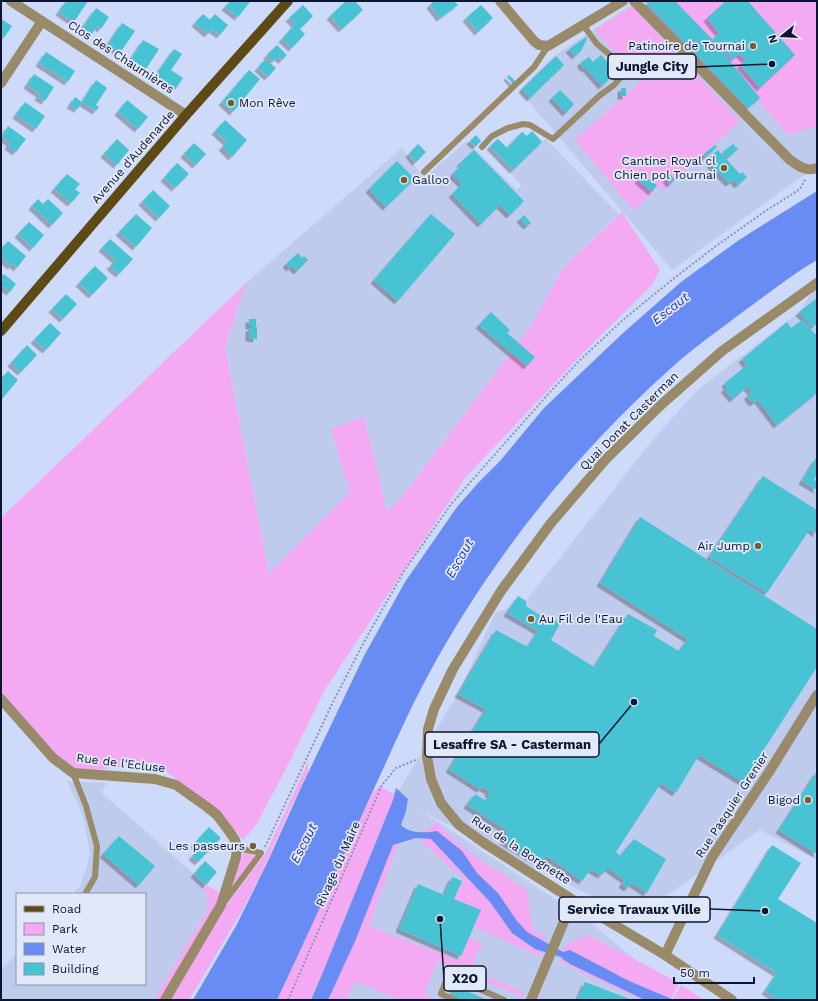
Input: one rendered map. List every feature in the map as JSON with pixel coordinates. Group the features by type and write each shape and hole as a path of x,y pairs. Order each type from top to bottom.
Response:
{"main road":[{"name":"Avenue d'Audenarde","path":"1,331 186,115 288,1"}],"street":[{"name":"Clos des Chaumières","path":"12,1 186,115"},
{"path":"500,1 534,41 539,45 548,46 623,1"},
{"path":"634,1 789,159 802,168 814,169"},
{"path":"1,83 42,21"},
{"name":"Quai Donat Casterman","path":"453,669 501,591 551,523 606,459 662,404 722,351 817,283"},
{"name":"Rue de la Borgnette","path":"453,669 434,709 428,729 426,756 432,779 441,802 459,825 484,843 574,900 665,955 732,1000"},
{"name":"Rue Pasquier Grenier","path":"665,955 712,857 769,772 817,695"},
{"name":"Rue de l'Ecluse","path":"1,699 53,758 73,773 155,779 176,785 216,815 235,840 237,848"},
{"path":"165,1000 221,905 236,857 237,848"},
{"path":"531,1000 574,900"}],"lane":[{"path":"482,147 492,136 508,128 523,124 530,125 551,141 599,96 614,86 620,78 622,72 621,67 616,60 597,44 583,25"},
{"path":"424,172 534,67 548,46"},
{"path":"73,773 86,806 96,846 95,877 85,893"},
{"path":"221,905 261,853 237,848"},
{"path":"455,1000 441,994 448,975 504,1000"}],"path":[{"path":"261,853 268,842 332,704 369,633 404,571 452,503 550,392 580,360 624,319 716,246 800,189 814,169"},
{"name":"Rivage du Maire","path":"288,1000 382,785 396,768 426,756"}],"shaded area":[{"path":"637,1 817,1 817,168 811,170 672,270 519,90 554,56"},
{"name":"Galloo","path":"522,131 527,136 531,132 541,142 546,139 619,214 563,268 531,326 404,494 387,513 364,417 350,492 269,574 225,347 246,283 402,148 424,178 467,141 517,190 521,185 510,172 513,169 490,146 497,138 506,146"},
{"path":"817,285 817,860 760,830 635,918 417,809 591,923 675,993 671,1000 322,1000 394,798 458,694 495,613 526,601 651,442 697,390 799,312"},
{"path":"67,781 106,783 102,793 203,882 209,907 154,1000 1,1000 1,970 16,954 16,985 146,985 146,893 74,893 81,885 90,854 83,816"}],"green space":[{"path":"673,1 817,1 817,126 788,135"},
{"path":"632,6 740,121 668,187 656,188 634,211 575,140 640,82 595,30"},
{"path":"622,212 660,270 652,285 581,355 465,478 324,691 287,767 256,825 243,840 226,820 155,762 73,773 1,697 1,518 246,283 225,347 269,574 350,492 331,429 364,417 387,512 404,494 531,326 563,268"},
{"path":"308,762 308,774 292,805 262,872 240,914 189,1000 154,1000 209,907 204,887 206,885 217,891 222,903 227,904 266,853"},
{"path":"379,786 394,794 393,800 323,972 310,1000 277,1000 372,794"},
{"path":"438,822 446,832 467,850 526,889 533,930 546,937 544,942 527,932 517,921 498,893 477,873 462,851 437,831 425,832"},
{"path":"424,838 434,841 445,855 490,902 512,933 523,942 541,951 539,956 474,927 480,910 454,899 464,879 423,843"},
{"path":"398,843 369,926 459,961 469,937 482,943 470,970 524,992 523,997 437,961 424,994 437,1000 399,1000 355,981 346,1000 328,1000 356,939 393,845"},
{"path":"247,853 254,857 249,866 232,887 242,855"},
{"path":"587,934 679,983 671,999 629,981 570,950 563,952 564,947"},
{"path":"562,957 572,965 645,1000 593,978 560,961"},
{"path":"681,985 704,1000 673,999"}],"water":[{"name":"Escaut","path":"817,191 817,260 798,272 697,346 634,403 599,438 534,514 476,595 449,638 411,709 277,1000 193,1000 236,926 364,656 405,582 457,507 501,460 544,408 622,334 681,282 739,240"},
{"path":"396,788 408,799 401,825 413,831 437,831 462,851 477,873 498,893 517,921 527,932 563,952 570,950 629,981 674,1000 645,1000 572,965 561,957 535,949 512,933 490,902 431,839 416,838 393,845 356,939 328,1000 311,1000 393,800"}],"building":[{"path":"66,1 88,1 74,22 59,12"},
{"path":"230,1 250,2 238,17 225,7"},
{"path":"346,1 355,1 363,10 342,29 330,16"},
{"path":"434,1 454,1 458,5 440,18 430,5"},
{"path":"645,1 675,1 712,39 760,98 748,108"},
{"name":"Patinoire de Tournai","path":"726,1 748,1 795,55 760,88 740,65 746,60 739,54 732,60 713,39 719,33 707,18"},
{"path":"303,5 313,16 300,29 305,34 292,48 282,39 295,24 289,18"},
{"path":"481,5 493,18 478,32 466,18"},
{"path":"96,8 109,17 101,29 97,26 92,34 83,27"},
{"path":"203,14 210,20 215,14 228,25 220,35 212,29 208,34 195,23"},
{"path":"1,19 12,26 4,38 1,35"},
{"path":"122,23 135,31 120,53 108,44"},
{"path":"586,37 587,39 581,51 575,56 569,49"},
{"path":"143,40 159,49 146,69 131,59"},
{"path":"277,45 287,55 282,60 278,57 273,61 267,55"},
{"path":"174,49 182,54 171,70 183,78 175,90 155,76"},
{"path":"46,52 75,71 68,82 39,63"},
{"path":"601,55 616,72 602,86 586,68 581,65 581,62 589,57 593,62"},
{"path":"556,56 564,65 530,98 522,89"},
{"path":"265,59 276,68 268,77 258,68"},
{"path":"249,70 260,79 233,112 222,102"},
{"path":"34,74 54,87 45,101 38,97 40,94 27,85"},
{"path":"509,75 516,82 513,84 507,77"},
{"path":"96,80 107,88 96,105 99,107 96,111 82,102"},
{"path":"621,88 626,88 626,96 621,96"},
{"path":"560,90 574,104 566,113 552,98"},
{"path":"75,97 82,102 78,109 70,105"},
{"path":"127,100 148,117 138,129 118,112"},
{"path":"25,102 45,116 36,129 16,115"},
{"path":"225,120 247,140 232,157 222,147 227,142 215,131"},
{"path":"8,126 26,139 16,152 8,146 10,143 2,136"},
{"path":"532,131 542,142 513,170 490,146 498,139 507,148 522,132 527,136"},
{"path":"476,135 481,141 476,146 470,141"},
{"path":"117,139 129,150 117,165 104,154"},
{"path":"194,143 206,154 196,165 184,154"},
{"path":"418,144 426,152 416,162 409,154"},
{"path":"733,144 738,149 728,158 723,152"},
{"path":"715,145 717,147 706,157 704,154"},
{"path":"474,150 524,201 510,215 500,205 481,224 452,194 462,184 454,176 454,172 462,165 460,163"},
{"name":"Cantine Royal cl Chien pol Tournai","path":"718,150 740,174 742,172 747,177 738,185 734,180 729,183 710,164 712,163 708,159"},
{"path":"397,161 415,179 386,207 369,189"},
{"path":"177,163 189,174 175,188 164,178"},
{"path":"67,174 80,184 75,189 80,193 71,203 54,189"},
{"path":"642,175 657,185 652,192 638,180"},
{"path":"671,175 675,180 670,184 666,179"},
{"path":"153,190 170,206 159,218 142,202"},
{"path":"38,199 43,204 48,199 63,213 52,225 32,206"},
{"path":"136,214 152,228 136,247 119,232"},
{"path":"431,214 455,234 398,301 374,280"},
{"path":"524,215 531,223 527,226 520,219"},
{"path":"29,222 44,235 33,248 18,234"},
{"path":"110,239 133,259 119,274 110,266 116,260 102,248"},
{"path":"8,241 26,256 17,268 13,264 11,266 2,258 3,257 1,255 1,249"},
{"path":"298,253 302,258 304,256 308,260 297,271 292,266 290,268 286,264"},
{"path":"95,266 108,278 92,295 79,283"},
{"path":"4,274 16,284 10,292 1,285 1,277"},
{"path":"66,294 77,304 63,319 52,309"},
{"path":"817,298 817,324 812,327 799,312"},
{"path":"491,312 510,330 507,333 535,357 527,366 479,325"},
{"path":"249,319 256,319 257,339 249,338 249,328 252,328 252,326 249,326"},
{"path":"802,320 817,336 817,393 777,425 758,400 753,403 747,396 752,392 747,387 733,399 724,389 727,387 725,383 747,365 742,359 787,322 791,328"},
{"path":"50,323 61,333 46,350 34,340"},
{"path":"27,345 37,355 21,372 11,363"},
{"path":"8,371 18,380 1,400 1,379"},
{"path":"816,458 817,474 814,480 817,482 817,490 802,481"},
{"name":"Air Jump","path":"763,476 817,510 817,534 810,529 767,593 709,557"},
{"path":"640,517 817,629 817,667 743,782 699,755 676,793 661,783 616,852 620,856 634,839 666,859 647,893 632,883 627,888 622,884 625,880 608,868 601,875 591,869 582,881 547,856 540,863 503,841 508,831 467,805 475,794 485,800 490,795 488,793 489,791 482,787 480,789 449,769 486,709 458,694 496,630 526,646 529,645 538,631 507,613 518,596 526,601 526,606 547,620 551,617 560,624 551,640 594,667 628,614 657,630 654,636 679,651 688,639 600,583"},
{"name":"Bigod","path":"817,771 817,854 779,830"},
{"path":"209,827 221,838 198,862 192,856 199,849 194,844"},
{"path":"119,836 155,866 139,885 103,854"},
{"path":"772,845 801,863 778,899 817,923 817,1000 779,1000 765,991 777,973 717,935"},
{"path":"205,861 217,872 206,885 194,874"},
{"path":"452,877 462,881 454,899 481,910 461,956 399,929 418,884 444,895"},
{"path":"585,982 632,1000 577,1000"},
{"path":"455,986 487,1000 463,1000 451,995"}],"place":[{"name":"Patinoire de Tournai","path":"753,46"},
{"name":"Jungle City","path":"772,64"},
{"name":"Mon Rêve","path":"231,103"},
{"name":"Cantine Royal cl Chien pol Tournai","path":"724,168"},
{"name":"Galloo","path":"404,180"},
{"name":"Air Jump","path":"758,546"},
{"name":"Au Fil de l'Eau","path":"531,619"},
{"name":"Lesaffre SA - Casterman","path":"634,702"},
{"name":"Bigod","path":"808,800"},
{"name":"Les passeurs","path":"253,846"},
{"name":"Service Travaux Ville","path":"765,911"},
{"name":"X2O","path":"440,919"}]}
